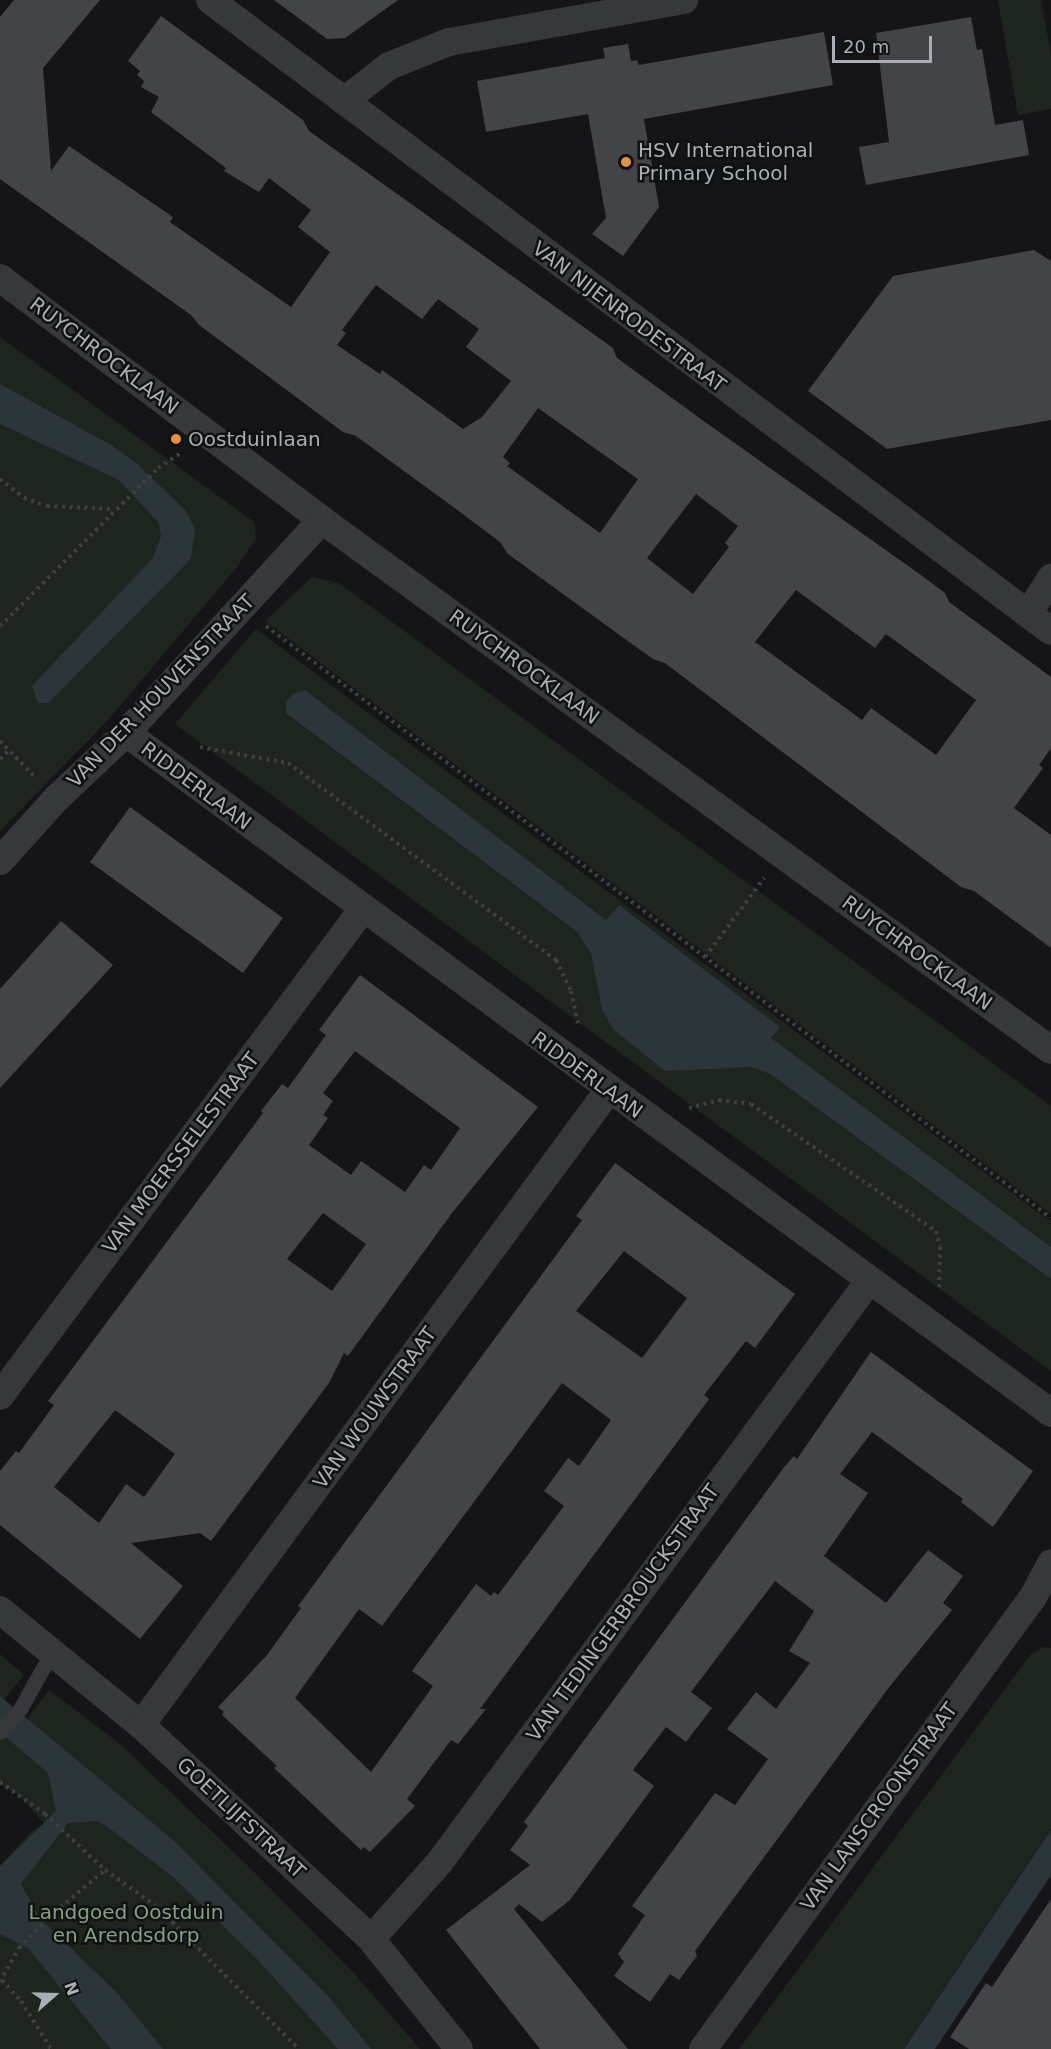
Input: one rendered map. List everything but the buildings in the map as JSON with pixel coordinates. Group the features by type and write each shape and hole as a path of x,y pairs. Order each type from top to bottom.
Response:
{"street":[{"name":"VAN NIJENRODESTRAAT","path":"210,0 1051,631"},
{"path":"344,101 389,66 449,42 684,0"},
{"name":"RUYCHROCKLAAN","path":"0,278 322,520 1051,1050"},
{"name":"VAN DER HOUVENSTRAAT","path":"0,861 57,798 126,733 322,520"},
{"path":"1028,614 1051,578"},
{"name":"RIDDERLAAN","path":"126,733 598,1084 1051,1413"},
{"name":"VAN MOERSSELESTRAAT","path":"0,1396 362,910"},
{"name":"VAN WOUWSTRAAT","path":"141,1725 598,1084"},
{"name":"VAN TEDINGERBROUCKSTRAAT","path":"370,1939 439,1863 869,1281"},
{"name":"VAN LANSCROONSTRAAT","path":"703,2049 1042,1604 1051,1563"},
{"name":"GOETLIJFSTRAAT","path":"0,1610 141,1725 370,1939 459,2049"}],"lane":[{"path":"0,1732 20,1709 52,1652"}],"path":[{"path":"0,626 158,468"},
{"path":"0,479 24,498 47,506 115,510"},
{"path":"242,608 1051,1218"},
{"path":"0,741 8,751 0,759"},
{"path":"195,746 288,763 556,960 571,991 598,1084"},
{"path":"705,957 781,854"},
{"path":"682,1109 719,1100 751,1104 936,1231 940,1247 939,1293 948,1300"},
{"path":"0,1782 45,1814 105,1870 156,1906 299,2049"},
{"path":"51,2049 21,2001 1,1981 19,1948 49,1917 105,1870"}],"green space":[{"path":"998,0 1041,0 1051,55 1051,109 1018,115"},
{"path":"0,337 254,522 256,538 237,567 108,720 0,831"},
{"path":"312,577 339,583 1051,1106 1051,1214 265,621"},
{"path":"256,629 1051,1222 1051,1247 770,1038 779,1027 619,905 607,921 305,690 286,713 577,932 591,954 602,1010 723,1068 751,1067 770,1074 1051,1279 1051,1371 175,724"},
{"path":"1044,1647 1051,1648 1051,1830 904,2049 739,2049 1031,1654"},
{"path":"0,1654 24,1675 4,1700 0,1696"},
{"name":"Landgoed Oostduin en Arendsdorp","path":"49,1690 120,1744 245,1863 351,1970 420,2049 0,2049 0,1866 31,1832 45,1824 17,1794 0,1784 0,1735 27,1719"}],"shaded area":[{"path":"0,384 111,445 135,462 186,511 195,529 191,559 48,703 38,703 32,686 153,558 161,536 159,523 119,480 0,424"},
{"path":"305,690 606,920 619,905 780,1027 771,1038 1051,1247 1051,1279 770,1074 751,1067 665,1071 614,1030 602,1010 591,954 577,932 286,713 286,702 293,694"},
{"path":"0,1696 172,1839 328,1996 371,2049 338,2049 259,1961 172,1876 105,1825 96,1821 68,1823 21,1884 39,1917 118,1994 163,2049 111,2049 28,1948 0,1934 0,1866 56,1811 48,1773 0,1732"},
{"path":"1051,1830 1051,1875 935,2049 904,2049"}],"place":[{"name":"HSV International Primary School","path":"626,162"},
{"name":"Oostduinlaan","path":"176,439"}]}
